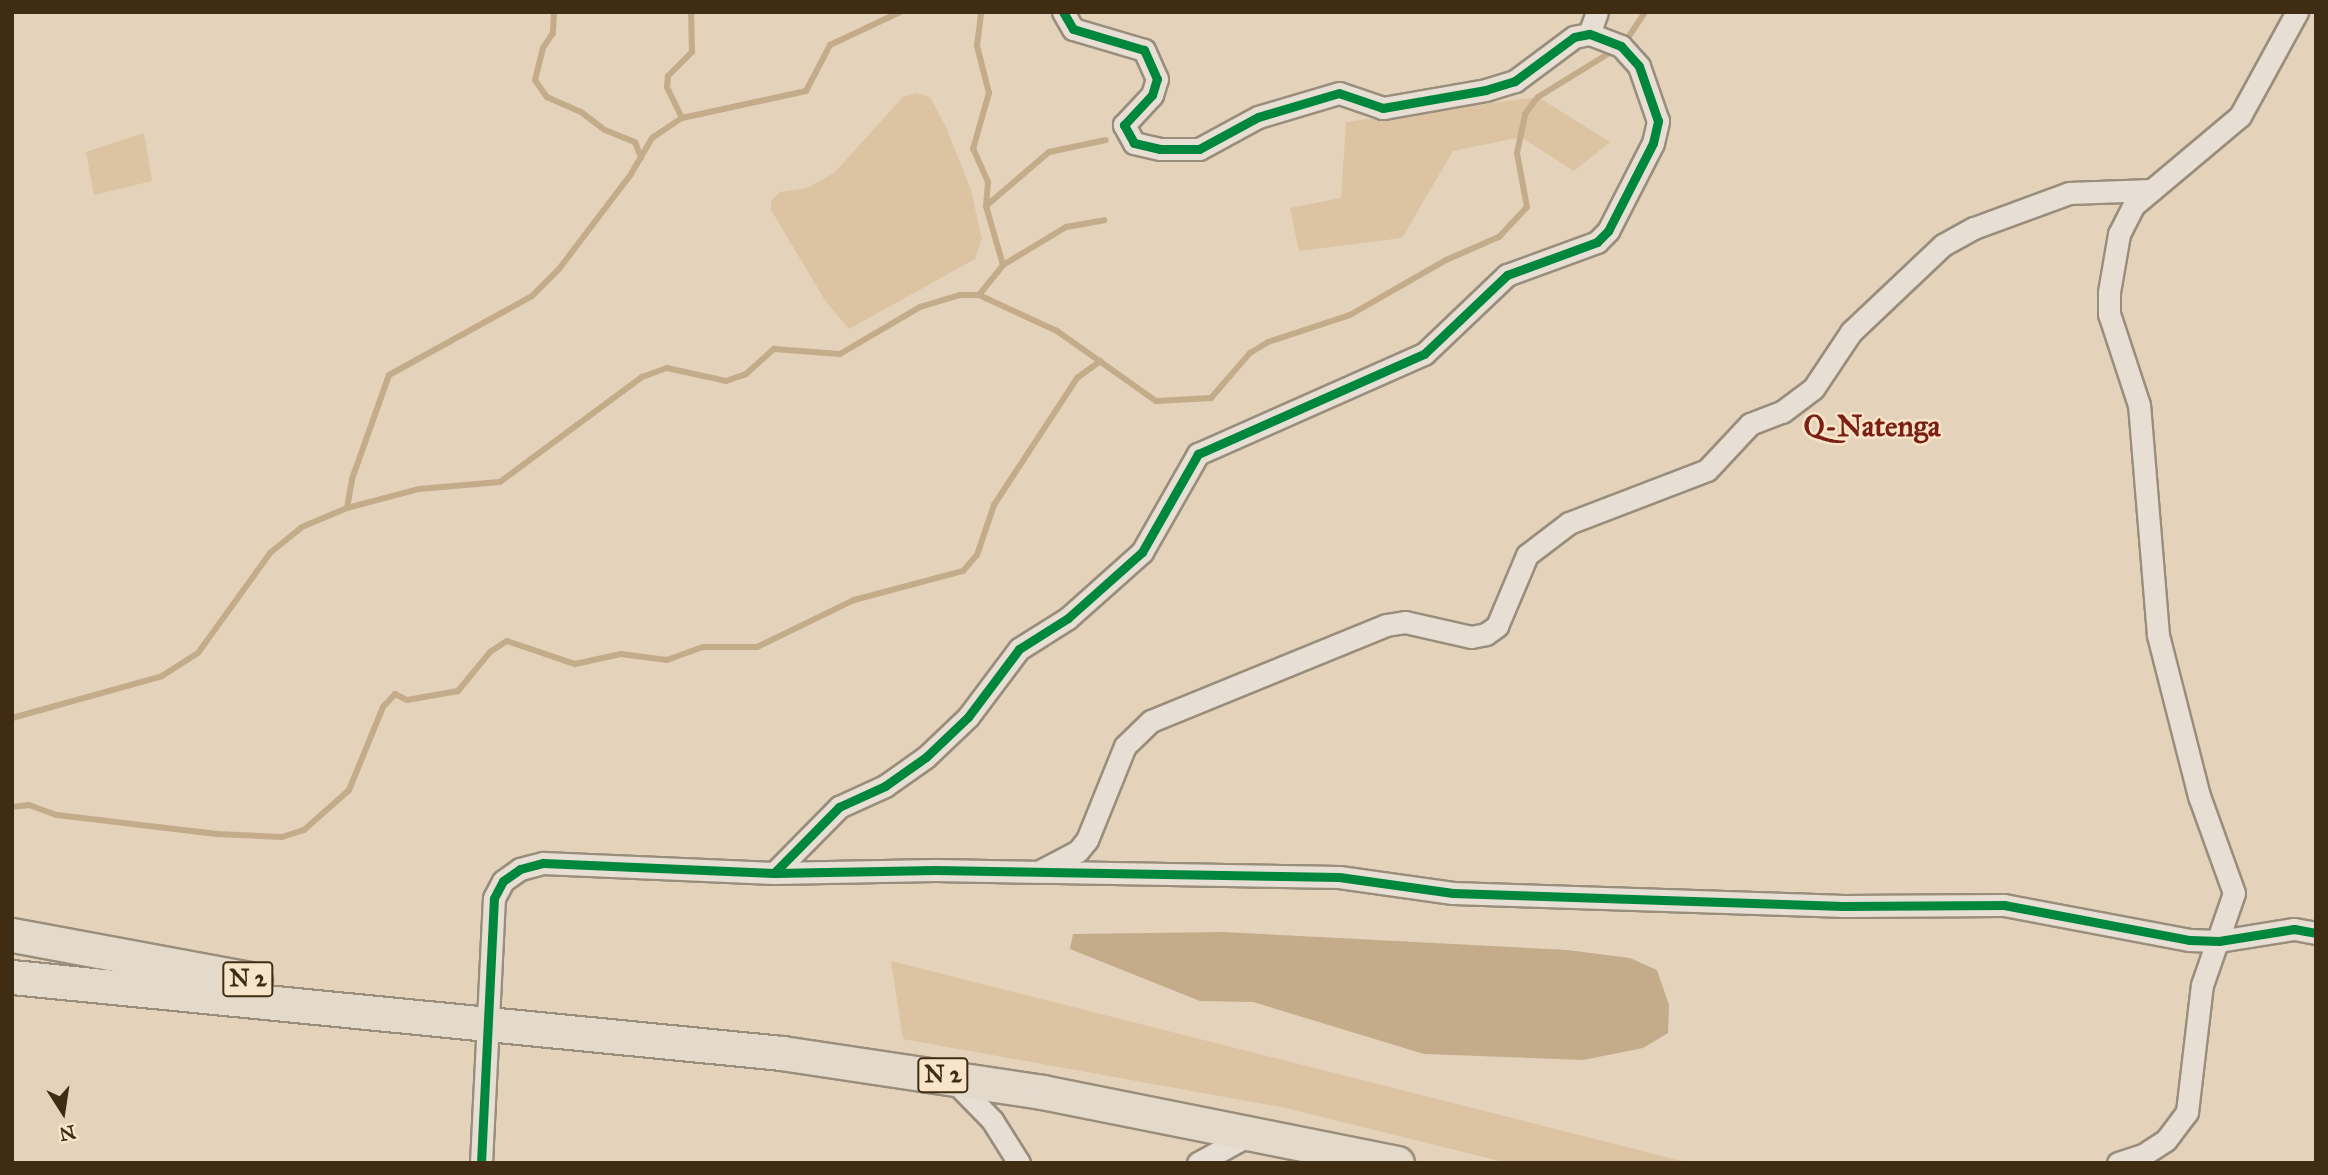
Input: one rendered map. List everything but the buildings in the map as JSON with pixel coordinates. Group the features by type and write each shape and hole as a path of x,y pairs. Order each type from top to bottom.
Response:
{"main road":[{"name":"N 2","path":"12,935 485,1021"},
{"name":"N 2","path":"12,977 485,1021 950,1076 1396,1163"}],"street":[{"path":"774,873 839,807 885,786 926,757 968,717 1019,649 1068,618 1142,552 1198,454 1424,354 1507,275 1602,236 1653,143 1657,121 1639,66 1621,47 1589,34 1574,37 1515,81 1486,90 1383,108 1339,93 1258,117 1199,149 1160,149 1134,142 1124,125 1152,95 1157,79 1144,50 1073,29 1063,12"},
{"path":"1589,34 1597,12"},
{"path":"2118,1163 2143,1156 2166,1140 2187,1112 2202,985 2234,893 2231,875 2199,796 2158,635 2139,405 2109,314 2109,292 2119,234 2134,205 2240,116 2297,12"},
{"path":"1038,872 1078,851 1087,840 1125,746 1151,720 1387,625 1405,622 1471,637 1486,634 1497,626 1527,555 1569,523 1707,470 1750,424 1782,411 1814,389 1851,332 1943,245 1974,228 2069,193 2152,190"},
{"path":"478,1161 494,898 503,881 520,869 543,863 774,873 1038,872 1339,877 1453,893 1829,906 2004,905 2189,940 2219,941 2294,929 2316,933"},
{"path":"950,1076 992,1120 1019,1163"},
{"path":"1198,1163 1251,1133"}],"shaded area":[{"path":"916,93 930,97 946,127 971,190 982,239 975,259 849,329 826,302 771,210 771,201 780,192 807,188 834,173 903,97"},
{"path":"1538,97 1610,142 1574,171 1521,137 1453,151 1402,238 1299,251 1290,208 1341,198 1346,122"},
{"path":"144,133 152,181 94,195 86,152"},
{"path":"1224,932 1567,950 1630,958 1657,970 1669,1005 1668,1033 1643,1048 1583,1060 1424,1054 1253,1002 1200,1001 1070,949 1073,934"},
{"path":"891,961 1690,1163 1508,1163 1286,1108 903,1039"}],"waterway":[{"path":"554,12 553,33 543,48 535,80 547,97 581,112 605,130 635,142 641,158"},
{"path":"682,118 667,87 668,76 692,52 691,12"},
{"path":"347,508 352,479 389,375 532,296 559,269 631,174 652,138 682,118 806,91 830,45 900,12"},
{"path":"979,295 1003,265 986,206 988,182 973,149 989,93 977,46 981,12"},
{"path":"1625,42 1645,12"},
{"path":"12,718 162,676 198,653 270,553 302,527 347,508 419,489 500,482 642,377 667,368 726,381 746,374 774,349 840,354 920,307 960,295 979,295 1057,331 1156,401 1211,398 1250,353 1268,342 1350,315 1446,260 1499,237 1527,207 1517,153 1525,114 1538,97 1616,49"},
{"path":"986,206 1049,152 1106,140"},
{"path":"1003,265 1066,227 1104,220"},
{"path":"12,807 29,805 57,815 217,834 282,837 304,830 349,790 383,707 395,694 407,700 458,691 490,652 507,641 575,664 621,654 667,660 703,647 757,647 854,600 963,571 977,555 994,505 1077,378 1100,361"}],"cycle path":[{"path":"774,873 839,807 885,786 926,757 968,717 1019,649 1068,618 1142,552 1198,454 1424,354 1507,275 1597,242 1608,231 1653,143 1658,121 1639,66 1621,46 1589,34 1574,37 1515,81 1486,90 1383,108 1339,93 1258,117 1199,149 1160,149 1134,143 1124,125 1152,95 1157,79 1144,50 1073,29 1063,12"},
{"path":"481,1163 494,898 503,881 520,869 543,863 774,873 935,870 1339,877 1453,893 1843,906 2004,905 2189,940 2219,941 2294,929 2316,933"}],"district":[{"name":"Q-Natenga","path":"1872,426"}]}
